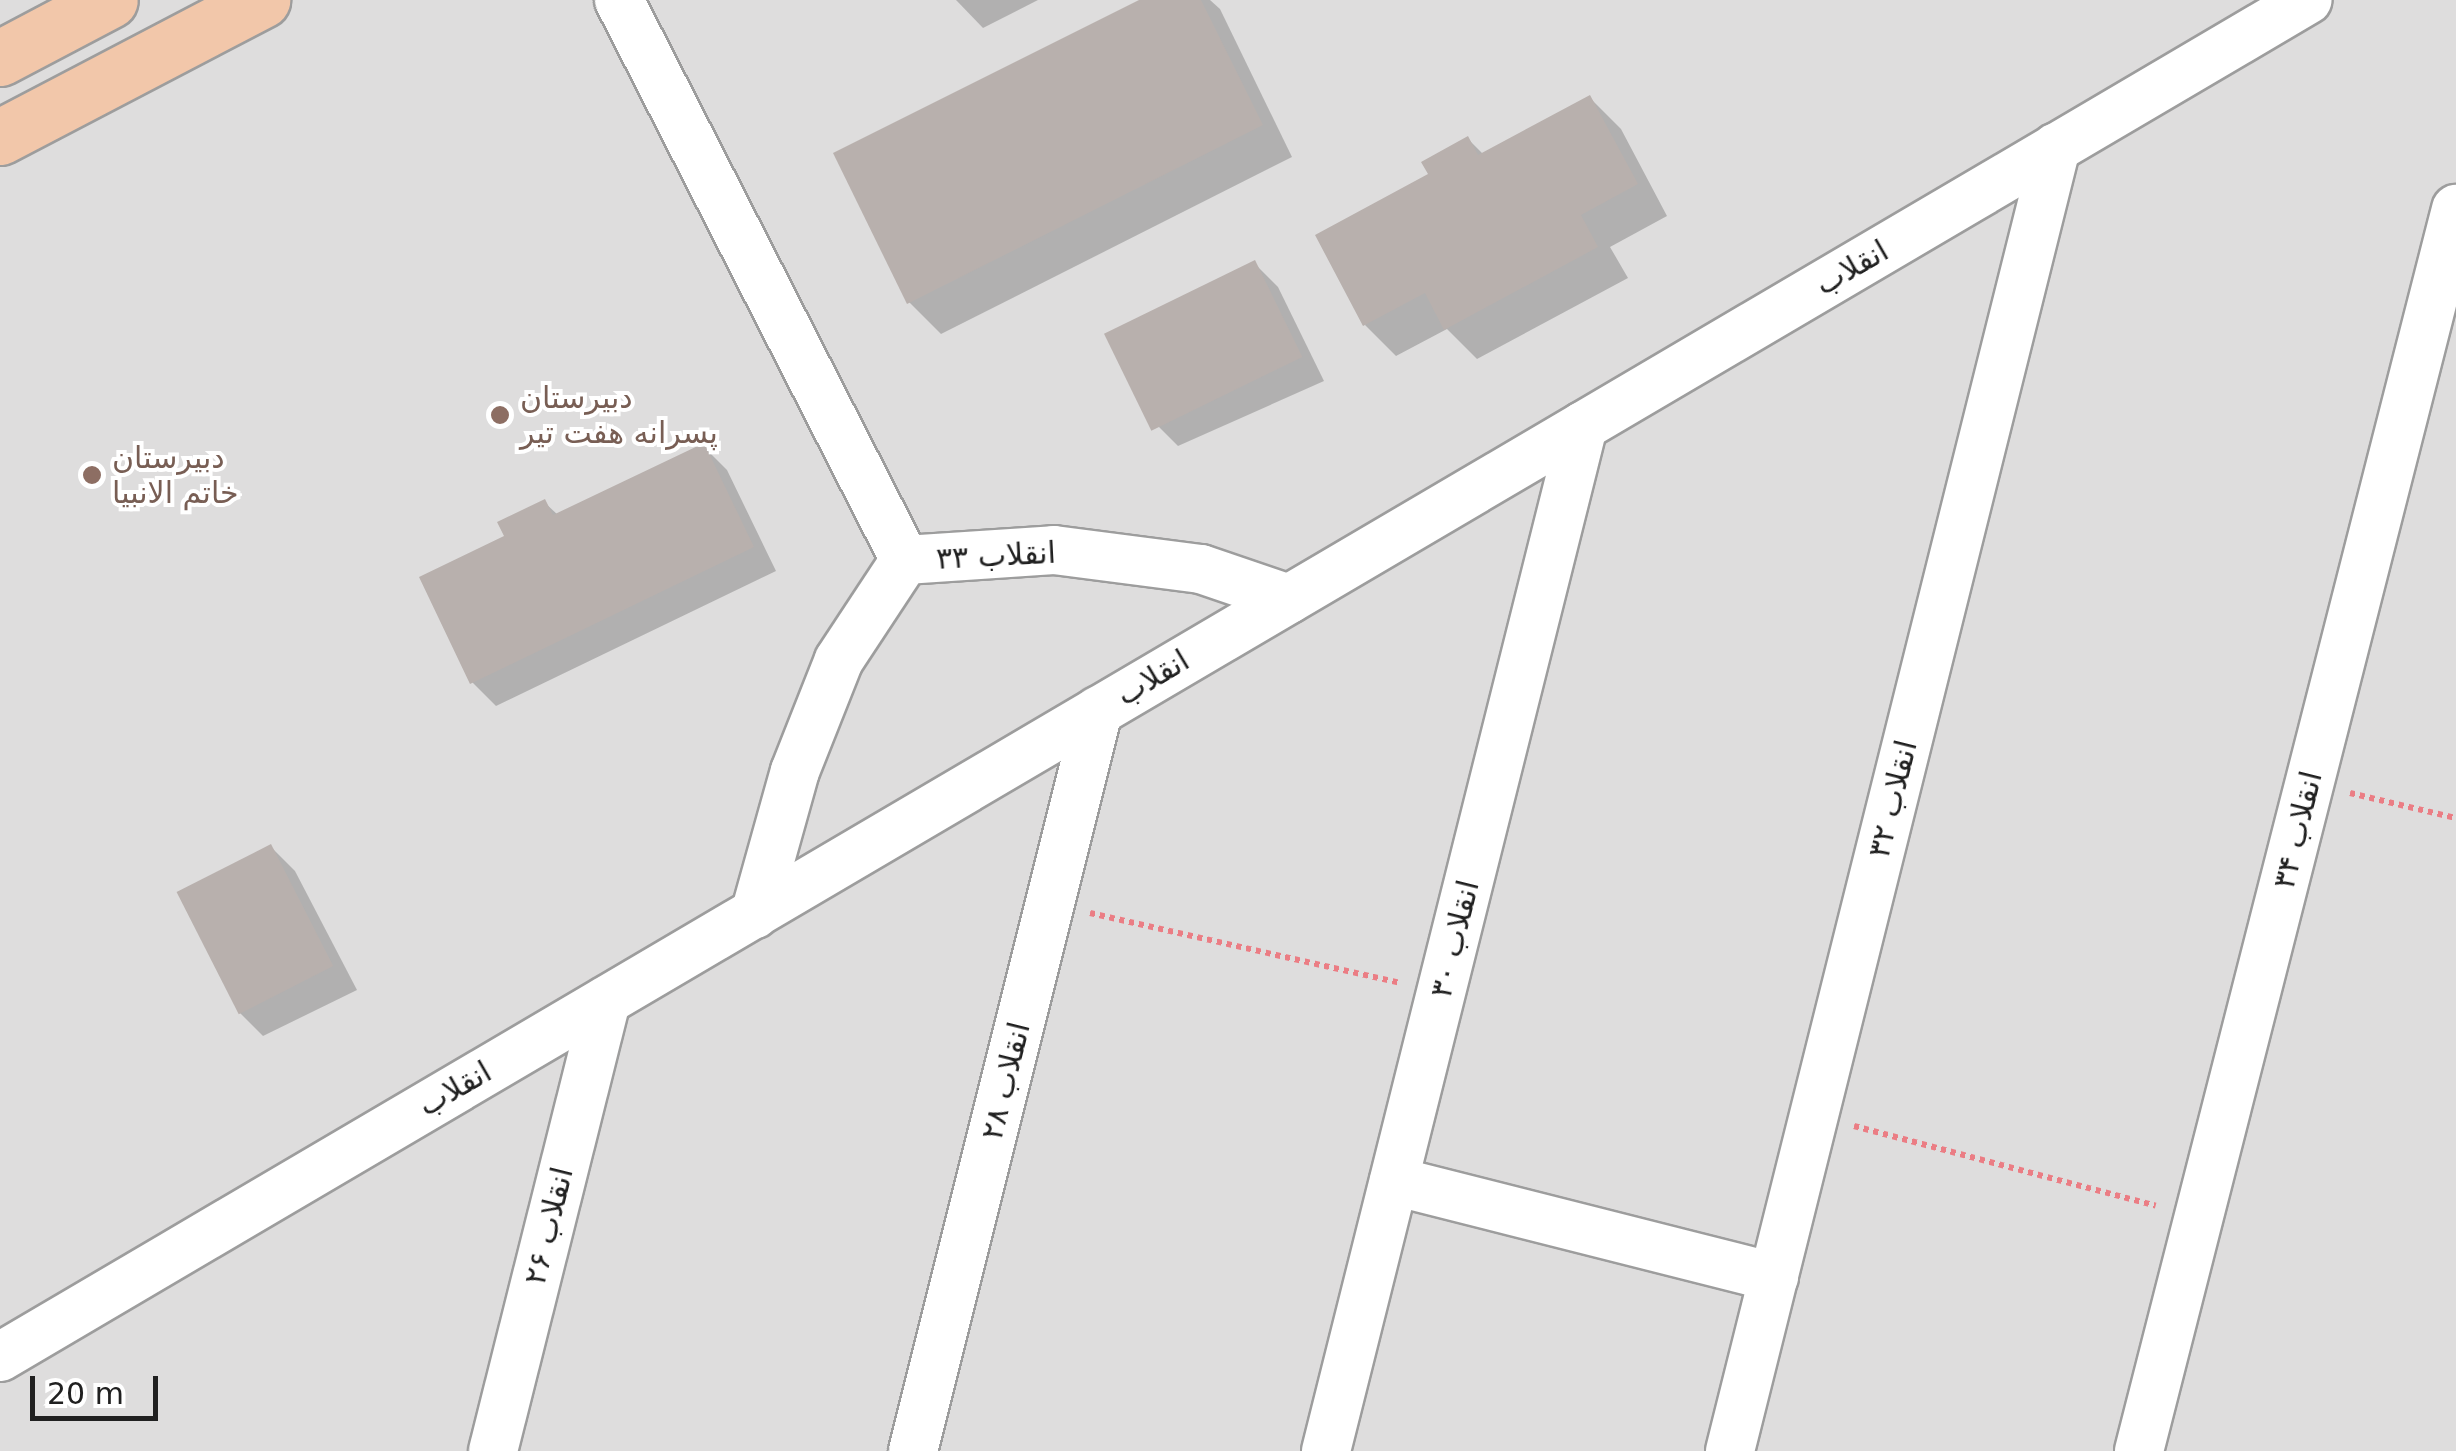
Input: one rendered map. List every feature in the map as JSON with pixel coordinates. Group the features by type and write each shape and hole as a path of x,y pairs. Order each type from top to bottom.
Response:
{"main road":[{"path":"0,58 110,0"},
{"path":"0,137 262,0"}],"street":[{"path":"619,0 905,560"},
{"name":"انقلاب","path":"0,1357 2307,0"},
{"name":"انقلاب ۳۲","path":"1730,1451 2056,148"},
{"name":"انقلاب ۳۴","path":"2139,1451 2456,210"},
{"name":"انقلاب ۳۰","path":"1326,1451 1583,426"},
{"name":"انقلاب ۳۳","path":"755,914 796,771 838,660 905,560 1054,550 1200,570 1289,598"},
{"name":"انقلاب ۲۸","path":"913,1451 1098,711"},
{"name":"انقلاب ۲۶","path":"493,1451 606,1001"},
{"path":"1394,1180 1774,1277"}],"path":[{"path":"2310,784 2456,818"},
{"path":"1050,904 1441,992"},
{"path":"1814,1115 2198,1217"}],"shaded area":[{"path":"0,0 2456,0 2456,1451 0,1451"}],"building":[{"path":"1139,0 1201,0 1263,125 907,304 833,153"},
{"path":"1590,95 1638,184 1581,215 1598,247 1444,330 1425,293 1363,326 1315,235 1428,174 1421,162 1468,136 1478,155"},
{"path":"1255,260 1302,357 1151,431 1104,334"},
{"path":"704,443 754,547 470,684 419,577 504,536 497,522 545,499 553,515"},
{"path":"271,844 333,966 239,1014 177,892"}],"place":[{"name":"دبیرستان پسرانه هفت تیر","path":"500,415"},
{"name":"دبیرستان خاتم الانبیا","path":"92,475"}]}
